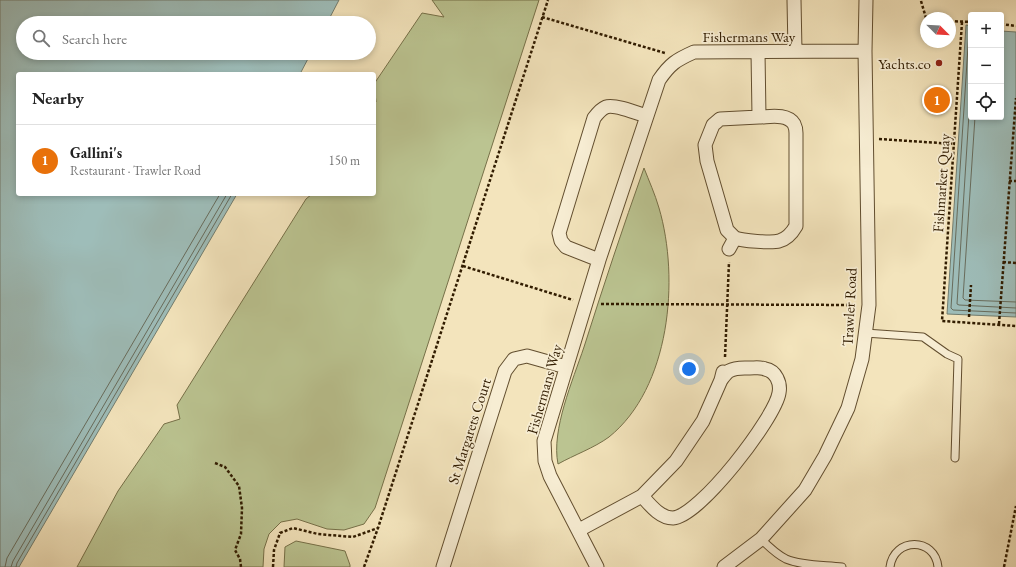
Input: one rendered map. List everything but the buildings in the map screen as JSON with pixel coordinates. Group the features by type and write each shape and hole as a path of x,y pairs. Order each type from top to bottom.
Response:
{"street":[{"path":"794,0 795,51"},
{"name":"Trawler Road","path":"724,567 761,540 805,490 825,456 848,408 862,359 869,305 865,51 866,0"},
{"name":"Fishermans Way","path":"597,567 550,476 545,461 544,441 599,260 659,80 667,67 680,58 694,52 865,51"},
{"path":"758,52 759,117"},
{"path":"599,260 566,247 561,241 559,233 594,118 607,106 646,116"},
{"path":"759,117 786,118 793,123 796,133 796,226 789,236 779,241 741,240 732,244 707,161 705,145 713,125 720,119 759,117"},
{"name":"St Margarets Court","path":"443,567 505,371 514,359 527,356 566,367"},
{"path":"579,530 642,496 676,461 704,421 721,380 725,365"},
{"path":"642,496 654,508 667,517 674,518 693,508 720,483 740,458 777,401 780,384 773,373 766,369 738,368 726,373 721,380"}],"lane":[{"path":"865,333 923,337 947,354 958,359 955,458"},
{"path":"761,540 771,550 786,559 842,567"},
{"path":"890,567 898,550 914,544 930,550 937,559 938,567"}],"path":[{"path":"364,567 378,528 548,0"},
{"path":"921,1 924,12"},
{"path":"542,17 680,58"},
{"path":"956,21 968,22"},
{"name":"Fishmarket Quay","path":"962,22 942,321 999,324"},
{"path":"1004,24 1016,26"},
{"path":"1016,98 999,324 1016,326"},
{"path":"866,138 955,144"},
{"path":"1010,181 1016,181"},
{"path":"725,365 727,304 732,244"},
{"path":"1003,262 1016,263"},
{"path":"463,266 586,304 869,305"},
{"path":"969,317 971,285"},
{"path":"215,463 225,467 239,486 242,508 241,534 235,550 240,559 241,567"},
{"path":"1004,567 1016,506"},
{"path":"273,567 274,550 280,533 293,528 318,534 353,537 378,528"}],"green space":[{"path":"432,0 539,0 375,508 364,524 344,530 327,529 297,519 281,522 269,534 264,549 263,567 77,567 118,491 164,424 180,419 177,405 306,199 310,196 376,196 376,81 422,13 444,17"},
{"path":"644,168 659,208 665,236 669,267 665,331 657,362 646,391 630,416 603,441 558,464 558,436 564,405"},
{"path":"296,541 345,551 350,567 284,567 285,547"}],"water":[{"path":"0,0 339,0 331,16 16,16 16,60 307,60 301,72 16,72 16,196 236,196 19,567 0,567"},
{"path":"966,25 968,25 968,120 1004,120 1004,31 1016,32 1016,317 947,314"}],"place":[{"name":"Yachts.co","path":"939,63"},
{"name":"Gallini's","path":"937,100"}]}
